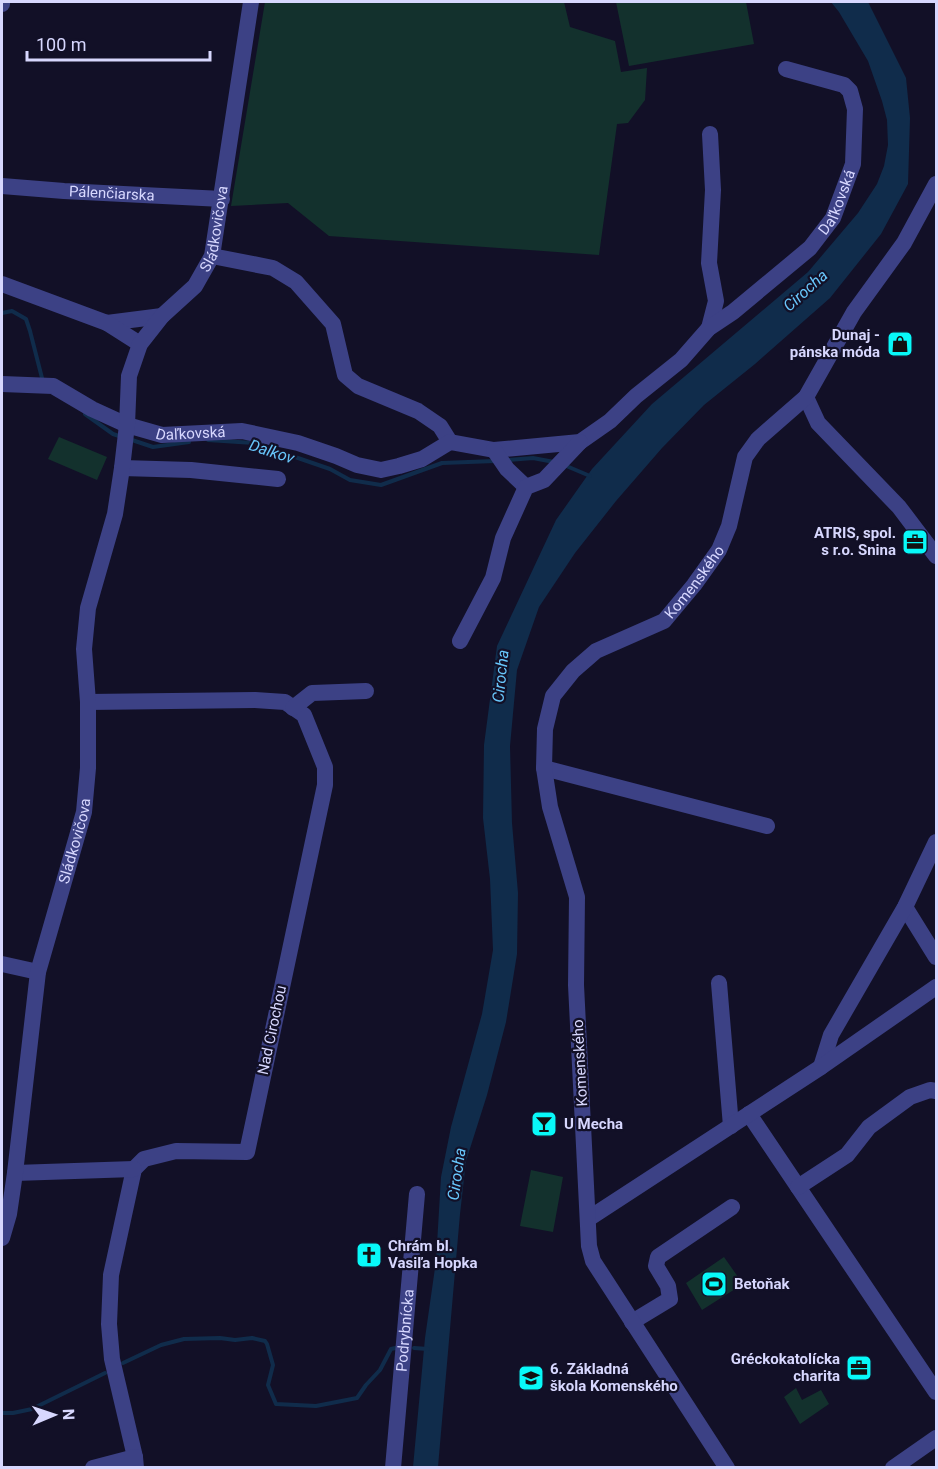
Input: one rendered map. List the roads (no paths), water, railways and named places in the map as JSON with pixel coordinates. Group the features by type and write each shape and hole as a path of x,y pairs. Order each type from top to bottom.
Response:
{"street":[{"name":"Sládkovičova","path":"2,1238 9,1215 15,1173 38,972 84,812 88,768 88,702 84,649 88,608 115,514 126,433 129,376 140,344 162,315 195,286 212,256 251,2"},
{"name":"Daľkovská","path":"2,384 53,386 126,433 162,435 242,431 298,444 357,465 381,470 422,459 450,442 495,452 580,442 610,421 636,396 681,360 709,328 733,312 810,248 833,218 853,164 855,109 850,91 844,85 786,69"},
{"name":"Daľkovská","path":"709,328 716,301 709,263 713,190 710,134"},
{"name":"Komenského","path":"727,1467 593,1262 589,1246 594,1214 586,1201 576,985 577,897 550,807 544,768 545,729 554,696 573,671 596,651 664,621 694,585 719,550 729,526 745,457 758,439 806,397 854,312 904,243 936,184"},
{"name":"Pálenčiarska","path":"2,186 222,199"},
{"path":"212,256 273,268 296,282 333,324 345,375 358,386 418,411 440,426 450,442"},
{"path":"2,284 107,322 140,344"},
{"path":"716,301 733,312"},
{"path":"107,322 162,315"},
{"path":"806,397 818,423 899,507 936,556"},
{"path":"460,641 493,578 503,538 526,487 544,480 580,442"},
{"path":"495,452 507,469 526,487"},
{"path":"122,468 191,470 278,478"},
{"path":"88,702 255,700 285,702 294,708 312,693 366,692"},
{"name":"Nad Cirochou","path":"134,1169 144,1159 176,1151 247,1152 325,785 325,766 304,715 294,708"},
{"path":"544,768 766,826"},
{"path":"821,1067 831,1035 905,908 936,842"},
{"path":"905,908 936,957"},
{"path":"2,964 38,972"},
{"path":"719,983 731,1126"},
{"path":"594,1214 821,1067 936,987"},
{"path":"798,1187 847,1155 869,1127 910,1097 930,1090 936,1091"},
{"path":"749,1114 936,1392"},
{"path":"15,1173 134,1169 111,1275 109,1324 112,1359 135,1462 93,1467"},
{"name":"Podrybnícka","path":"393,1467 417,1194"},
{"path":"632,1322 670,1299 668,1286 656,1266 658,1257 732,1207"},
{"path":"893,1467 936,1438"}],"water":[{"name":"Cirocha","path":"831,2 868,2 906,78 910,118 908,184 881,234 830,298 704,405 662,448 575,553 539,607 517,670 510,746 512,823 518,893 517,954 506,1022 487,1095 466,1161 438,1467 413,1467 425,1338 436,1261 441,1177 451,1127 482,1014 493,950 490,879 483,818 484,745 497,646 556,520 592,469 652,404 808,272 858,213 877,184 884,166 888,145 887,120 868,61"}],"waterway":[{"name":"Dalkov","path":"2,313 12,311 26,319 43,382"},
{"name":"Dalkov","path":"85,414 113,434 122,437"},
{"name":"Dalkov","path":"129,439 153,447 189,442"},
{"name":"Dalkov","path":"208,440 254,443 330,469 350,480 381,485 442,463 495,461"},
{"name":"Dalkov","path":"508,460 533,458 554,462"},
{"name":"Dalkov","path":"564,465 590,476"},
{"path":"123,1363 161,1345 184,1339 252,1338 265,1341 267,1344 273,1365 268,1385 276,1404 316,1406 357,1398 380,1370 391,1349 400,1347"},
{"path":"414,1348 428,1349"},
{"path":"2,1413 32,1409 105,1373"}],"place":[{"name":"Dunaj - pánska móda","path":"900,344"},
{"name":"ATRIS, spol. s r.o. Snina","path":"915,542"},
{"name":"U Mecha","path":"544,1124"},
{"name":"Chrám bl. Vasiľa Hopka","path":"369,1255"},
{"name":"Betoňak","path":"714,1284"},
{"name":"Gréckokatolícka charita","path":"859,1368"},
{"name":"6. Základná škola Komenského","path":"531,1378"}]}
